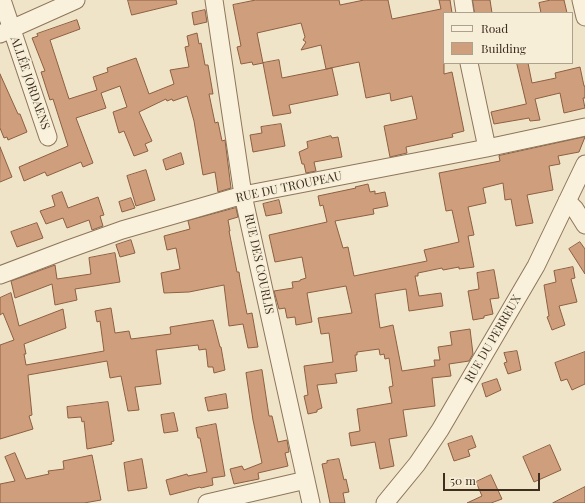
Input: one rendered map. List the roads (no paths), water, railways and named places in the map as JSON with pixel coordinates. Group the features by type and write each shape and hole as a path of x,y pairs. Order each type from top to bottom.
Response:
{"street":[{"name":"ALLÉE JORDAENS","path":"2,0 6,31 48,138"},
{"name":"ALLÉE JORDAENS","path":"6,31 76,0"},
{"name":"RUE DES COURLIS","path":"214,0 244,195 311,503"},
{"path":"462,0 465,12"},
{"path":"581,0 585,18"},
{"path":"469,64 487,148"},
{"name":"RUE DU TROUPEAU","path":"0,275 122,230 244,195 487,148 585,127"},
{"name":"RUE DU PERREUX","path":"385,503 417,464 440,430 536,266 585,164"},
{"path":"567,201 575,209 585,225"},
{"path":"207,503 306,480"}]}
